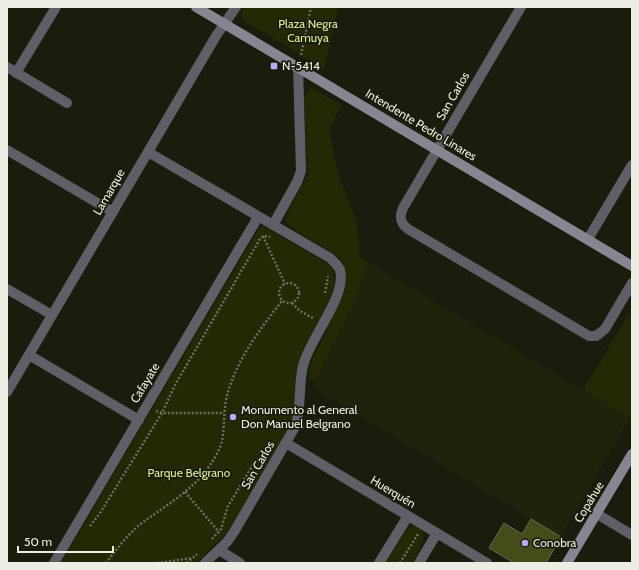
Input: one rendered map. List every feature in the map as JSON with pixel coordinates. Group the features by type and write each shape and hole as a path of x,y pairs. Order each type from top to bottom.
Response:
{"main road":[{"name":"Intendente Pedro Linares","path":"196,7 632,266"},
{"name":"Copahue","path":"568,563 632,454"}],"street":[{"path":"16,73 56,7"},
{"name":"Lamarque","path":"7,392 224,24 236,7"},
{"name":"San Carlos","path":"521,7 403,208 400,220 408,229 589,336 600,335 605,329 632,283"},
{"path":"148,152 273,225 298,182 301,171 298,67"},
{"path":"7,68 67,102"},
{"path":"7,150 113,212"},
{"path":"588,240 632,165"},
{"name":"Cafayate","path":"54,563 258,217"},
{"name":"San Carlos","path":"205,563 227,542 237,527 297,422 301,375 304,360 340,286 340,269 330,258 273,225"},
{"path":"7,289 52,315"},
{"path":"29,355 139,420"},
{"name":"Huerquén","path":"286,443 487,563"},
{"path":"597,514 632,534"},
{"path":"379,563 408,516"},
{"path":"419,563 437,533"},
{"path":"219,550 240,563"}],"path":[{"path":"301,55 311,7"},
{"path":"264,236 285,284"},
{"path":"88,528 100,513 162,414 175,385 260,239 264,236 268,236 277,240"},
{"path":"324,296 329,276 328,271"},
{"path":"292,303 298,296 298,290 291,284 285,284 280,288 279,292 282,301 285,303 292,303 300,311 313,318 316,312"},
{"path":"106,563 133,531 185,492 204,473 219,450 223,435 224,413 228,390 244,355 256,335 282,301"},
{"path":"162,414 224,413"},
{"path":"207,544 223,526 225,514 230,502 256,461 271,445"},
{"path":"185,492 219,532"},
{"path":"400,563 421,530"},
{"path":"187,563 202,549"},
{"path":"157,563 192,558"}],"shaded area":[{"path":"368,262 630,418 561,537 316,390 315,382 350,312"}],"green space":[{"name":"Plaza Negra Camuya","path":"243,7 338,7 324,69 246,22 241,16"},
{"path":"313,89 342,105 329,128 338,174 356,219 360,257 368,262 350,312 315,382 309,376 310,365 336,310 342,295 345,280 344,267 339,257 291,227 286,221 288,211 308,174 304,99 308,91"},
{"name":"Parque Belgrano","path":"262,227 328,264 333,271 334,280 328,303 306,344 298,365 295,405 291,425 232,527 196,563 61,563 258,230"},
{"path":"628,315 632,317 632,415 630,418 583,390"},
{"path":"414,527 423,533 423,538 420,549 411,563 386,563 407,529"}],"building":[{"name":"Conobra","path":"531,519 561,537 546,563 514,563 489,548 504,523 522,534"}],"place":[{"name":"N-5414","path":"274,66"},
{"name":"Monumento al General Don Manuel Belgrano","path":"233,417"},
{"name":"Conobra","path":"525,543"}]}
